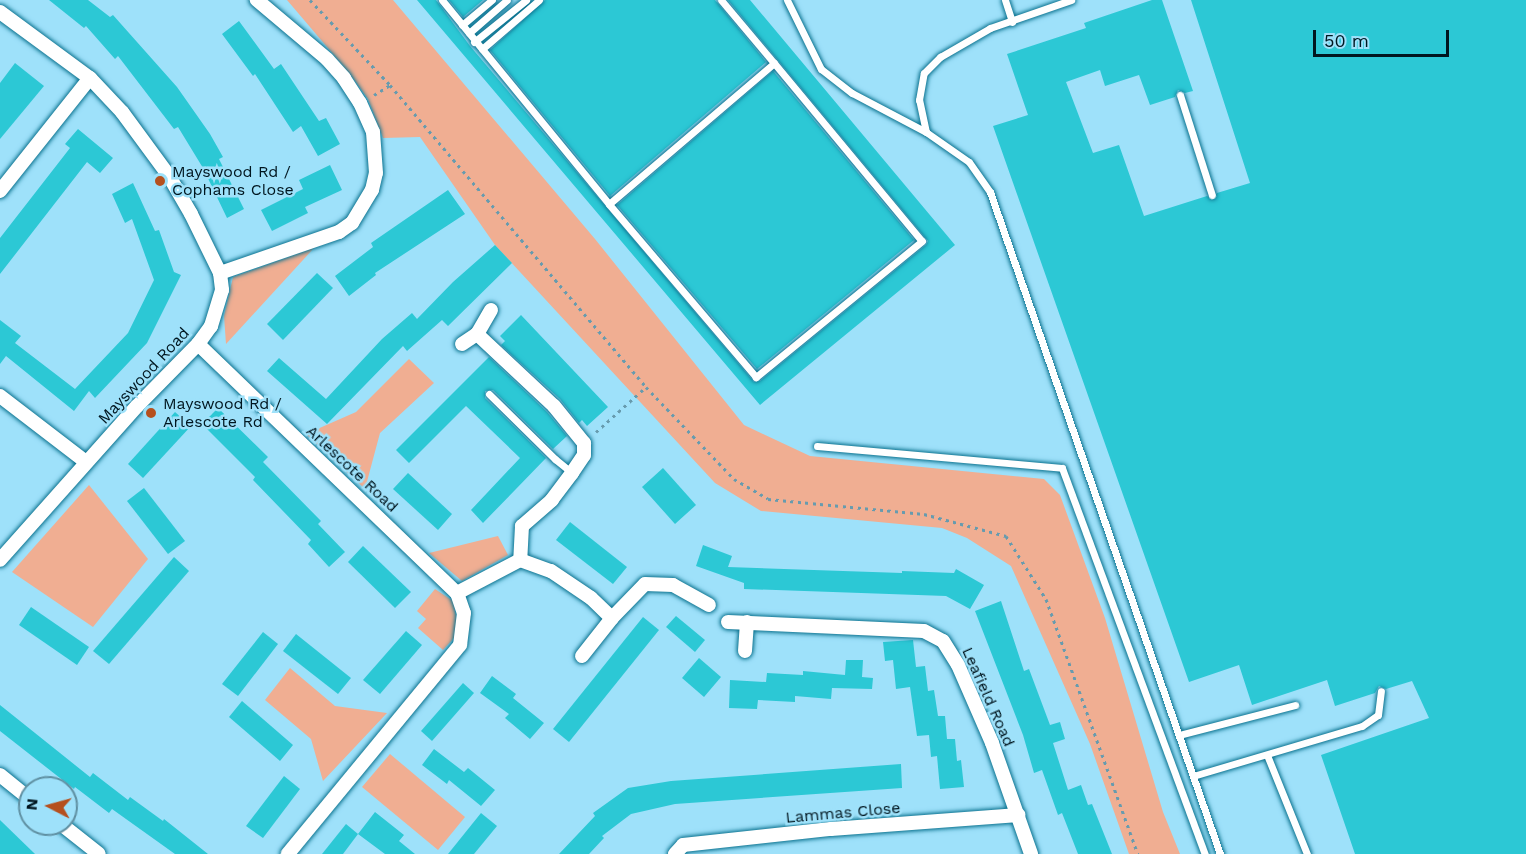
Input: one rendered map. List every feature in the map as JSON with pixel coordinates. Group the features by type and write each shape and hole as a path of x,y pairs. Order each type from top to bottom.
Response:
{"street":[{"path":"220,273 339,232 352,223 372,190 376,173 373,132 360,103 344,78 327,59 257,0"},
{"name":"Mayswood Road","path":"0,12 90,78 122,112 169,176 220,273 222,290 220,303 211,326 198,344 86,462 0,560"},
{"path":"0,191 90,78"},
{"path":"462,344 477,333 490,310"},
{"path":"477,333 554,406 584,443 584,454 552,500 522,526 520,560"},
{"name":"Arlescote Road","path":"198,344 457,593"},
{"path":"0,396 86,462"},
{"path":"288,854 460,645 464,613 457,593 520,560 551,571 591,598 612,618"},
{"path":"582,656 612,618 645,584 673,585 710,605"},
{"name":"Leafield Road","path":"728,622 924,631 943,641 958,665 992,743 1031,854"},
{"path":"745,651 747,622"},
{"path":"0,775 18,789"},
{"name":"Lammas Close","path":"675,854 683,845 831,829 1018,815"},
{"path":"76,836 99,854"}],"lane":[{"path":"442,0 474,42 756,377 922,241 721,0"},
{"path":"462,25 492,0"},
{"path":"469,33 507,0"},
{"path":"474,42 526,0"},
{"path":"482,49 539,0"},
{"path":"787,0 821,69 852,93 926,132 969,162 990,192 1220,854"},
{"path":"1005,0 1012,22"},
{"path":"926,132 919,100 924,73 940,57 990,28 1071,0"},
{"path":"609,204 774,63"},
{"path":"1180,95 1212,195"},
{"path":"489,394 555,459 572,472"},
{"path":"817,446 1062,468 1205,854"},
{"path":"1193,776 1362,726 1378,715 1381,691"},
{"path":"1179,735 1295,705"},
{"path":"1267,755 1307,854"}],"path":[{"path":"310,0 390,85 646,387 734,479 768,499 924,514 1006,536 1046,599 1138,854"},
{"path":"584,443 646,387"}],"shaded area":[{"path":"287,0 393,0 595,239 744,425 810,456 1044,479 1060,495 1105,618 1163,812 1180,854 1129,854 1090,744 1011,566 967,538 942,528 761,511 715,483 495,245 420,137 383,138 368,99 350,74"},
{"path":"314,248 226,344 224,316 233,277"},
{"path":"409,359 434,383 380,433 365,489 306,434 356,412"},
{"path":"89,485 148,559 93,627 12,572"},
{"path":"498,536 508,555 462,581 429,553"},
{"path":"435,589 453,601 457,621 454,638 443,650 418,628 426,619 417,611"},
{"path":"290,668 335,706 387,713 323,781 311,739 265,700"},
{"path":"390,754 465,817 438,850 362,787"}],"building":[{"path":"49,0 88,0 110,17 113,15 177,87 210,134 223,157 219,159 244,209 227,218 203,168 178,127 174,129 118,56 115,59 86,26 84,28"},
{"path":"417,0 436,0 470,46 754,382 760,381 928,241 728,0 750,0 955,245 760,405"},
{"path":"449,0 483,0 463,17"},
{"path":"545,0 715,0 766,62 610,196 490,50"},
{"path":"1152,0 1162,0 1193,91 1185,93 1178,90 1175,97 1150,105 1139,75 1105,86 1100,70 1066,82 1093,153 1119,145 1144,216 1207,196 1213,200 1217,193 1250,183 1191,0 1526,0 1526,854 1355,854 1321,755 1429,718 1412,681 1386,689 1379,686 1375,693 1335,706 1327,680 1252,705 1239,665 1189,682 993,126 1028,115 1007,54 1086,28 1084,23"},
{"path":"239,21 274,69 281,64 319,121 326,118 340,144 318,156 301,126 293,132 255,74 253,76 222,34"},
{"path":"15,63 44,86 0,139 0,83"},
{"path":"773,71 914,240 757,369 617,205"},
{"path":"78,129 113,158 100,173 87,162 0,274 0,238 70,148 65,144"},
{"path":"330,165 342,190 305,207 308,213 272,231 261,210 303,189 299,180"},
{"path":"133,183 155,231 159,230 174,272 181,275 147,343 95,398 89,391 74,411 6,356 0,364 0,320 21,336 15,343 75,389 128,333 154,280 132,219 125,223 112,194"},
{"path":"448,190 465,214 375,273 376,275 349,296 335,276 373,247 371,243"},
{"path":"495,245 512,263 448,326 442,320 407,351 403,346 327,424 267,371 279,358 326,399 382,339 412,313 417,319 453,282"},
{"path":"317,273 333,288 283,340 267,324"},
{"path":"521,315 608,407 587,426 582,420 579,423 560,399 501,345 505,341 500,336"},
{"path":"489,357 547,412 567,436 553,449 493,390 485,391 485,398 546,458 483,523 471,510 520,458 466,406 409,463 396,450"},
{"path":"218,408 268,457 263,462 321,521 318,524 345,552 329,567 308,544 311,540 253,480 255,477 202,424"},
{"path":"175,412 191,426 143,478 128,464"},
{"path":"663,468 696,505 675,524 642,487"},
{"path":"408,473 452,514 438,530 393,489"},
{"path":"144,488 185,541 168,554 127,501"},
{"path":"570,522 627,567 613,584 556,540"},
{"path":"703,545 732,556 728,567 902,573 902,571 954,573 956,569 984,585 970,609 946,596 744,589 744,583 696,566"},
{"path":"363,546 411,592 395,608 348,562"},
{"path":"174,557 189,571 109,664 93,651"},
{"path":"1001,601 1024,671 1029,669 1050,725 1060,722 1065,739 1053,743 1068,790 1081,785 1088,805 1092,804 1112,854 1078,854 1062,813 1058,815 1042,770 1034,773 1023,735 975,611"},
{"path":"31,607 89,647 77,665 19,625"},
{"path":"676,616 705,640 695,652 666,627"},
{"path":"643,617 659,630 569,742 553,729"},
{"path":"406,631 422,645 380,694 363,680"},
{"path":"263,632 278,644 238,696 222,684"},
{"path":"296,634 351,678 338,694 283,651"},
{"path":"913,640 916,667 925,666 928,691 934,690 938,716 945,716 947,739 955,739 957,761 961,760 964,787 940,789 937,756 931,757 929,735 917,736 910,687 896,689 893,660 885,661 883,642"},
{"path":"699,658 721,677 704,697 682,678"},
{"path":"846,660 863,660 862,677 873,678 872,689 832,688 831,699 795,696 795,702 758,700 757,709 729,708 730,680 766,682 767,673 803,675 803,671 845,675"},
{"path":"492,676 516,694 513,698 544,723 530,739 505,718 509,714 480,693"},
{"path":"463,683 474,693 432,741 421,731"},
{"path":"242,701 293,745 280,761 229,717"},
{"path":"0,705 90,777 93,773 128,800 130,797 163,821 164,819 208,854 175,854 112,809 109,813 78,789 78,776 57,776 0,731"},
{"path":"434,749 464,772 468,768 495,790 481,806 449,780 447,784 422,765"},
{"path":"901,764 902,788 675,804 631,814 602,836 604,838 589,854 559,854 595,816 593,813 628,788 671,781"},
{"path":"284,776 300,789 263,838 246,826"},
{"path":"375,812 404,835 399,841 415,854 385,854 358,834"},
{"path":"481,813 497,826 474,854 448,854"},
{"path":"0,820 35,854 0,854"},
{"path":"346,824 358,834 343,854 322,854"}],"place":[{"name":"Mayswood Rd / Cophams Close","path":"160,181"},
{"name":"Mayswood Rd / Arlescote Rd","path":"151,413"}]}
